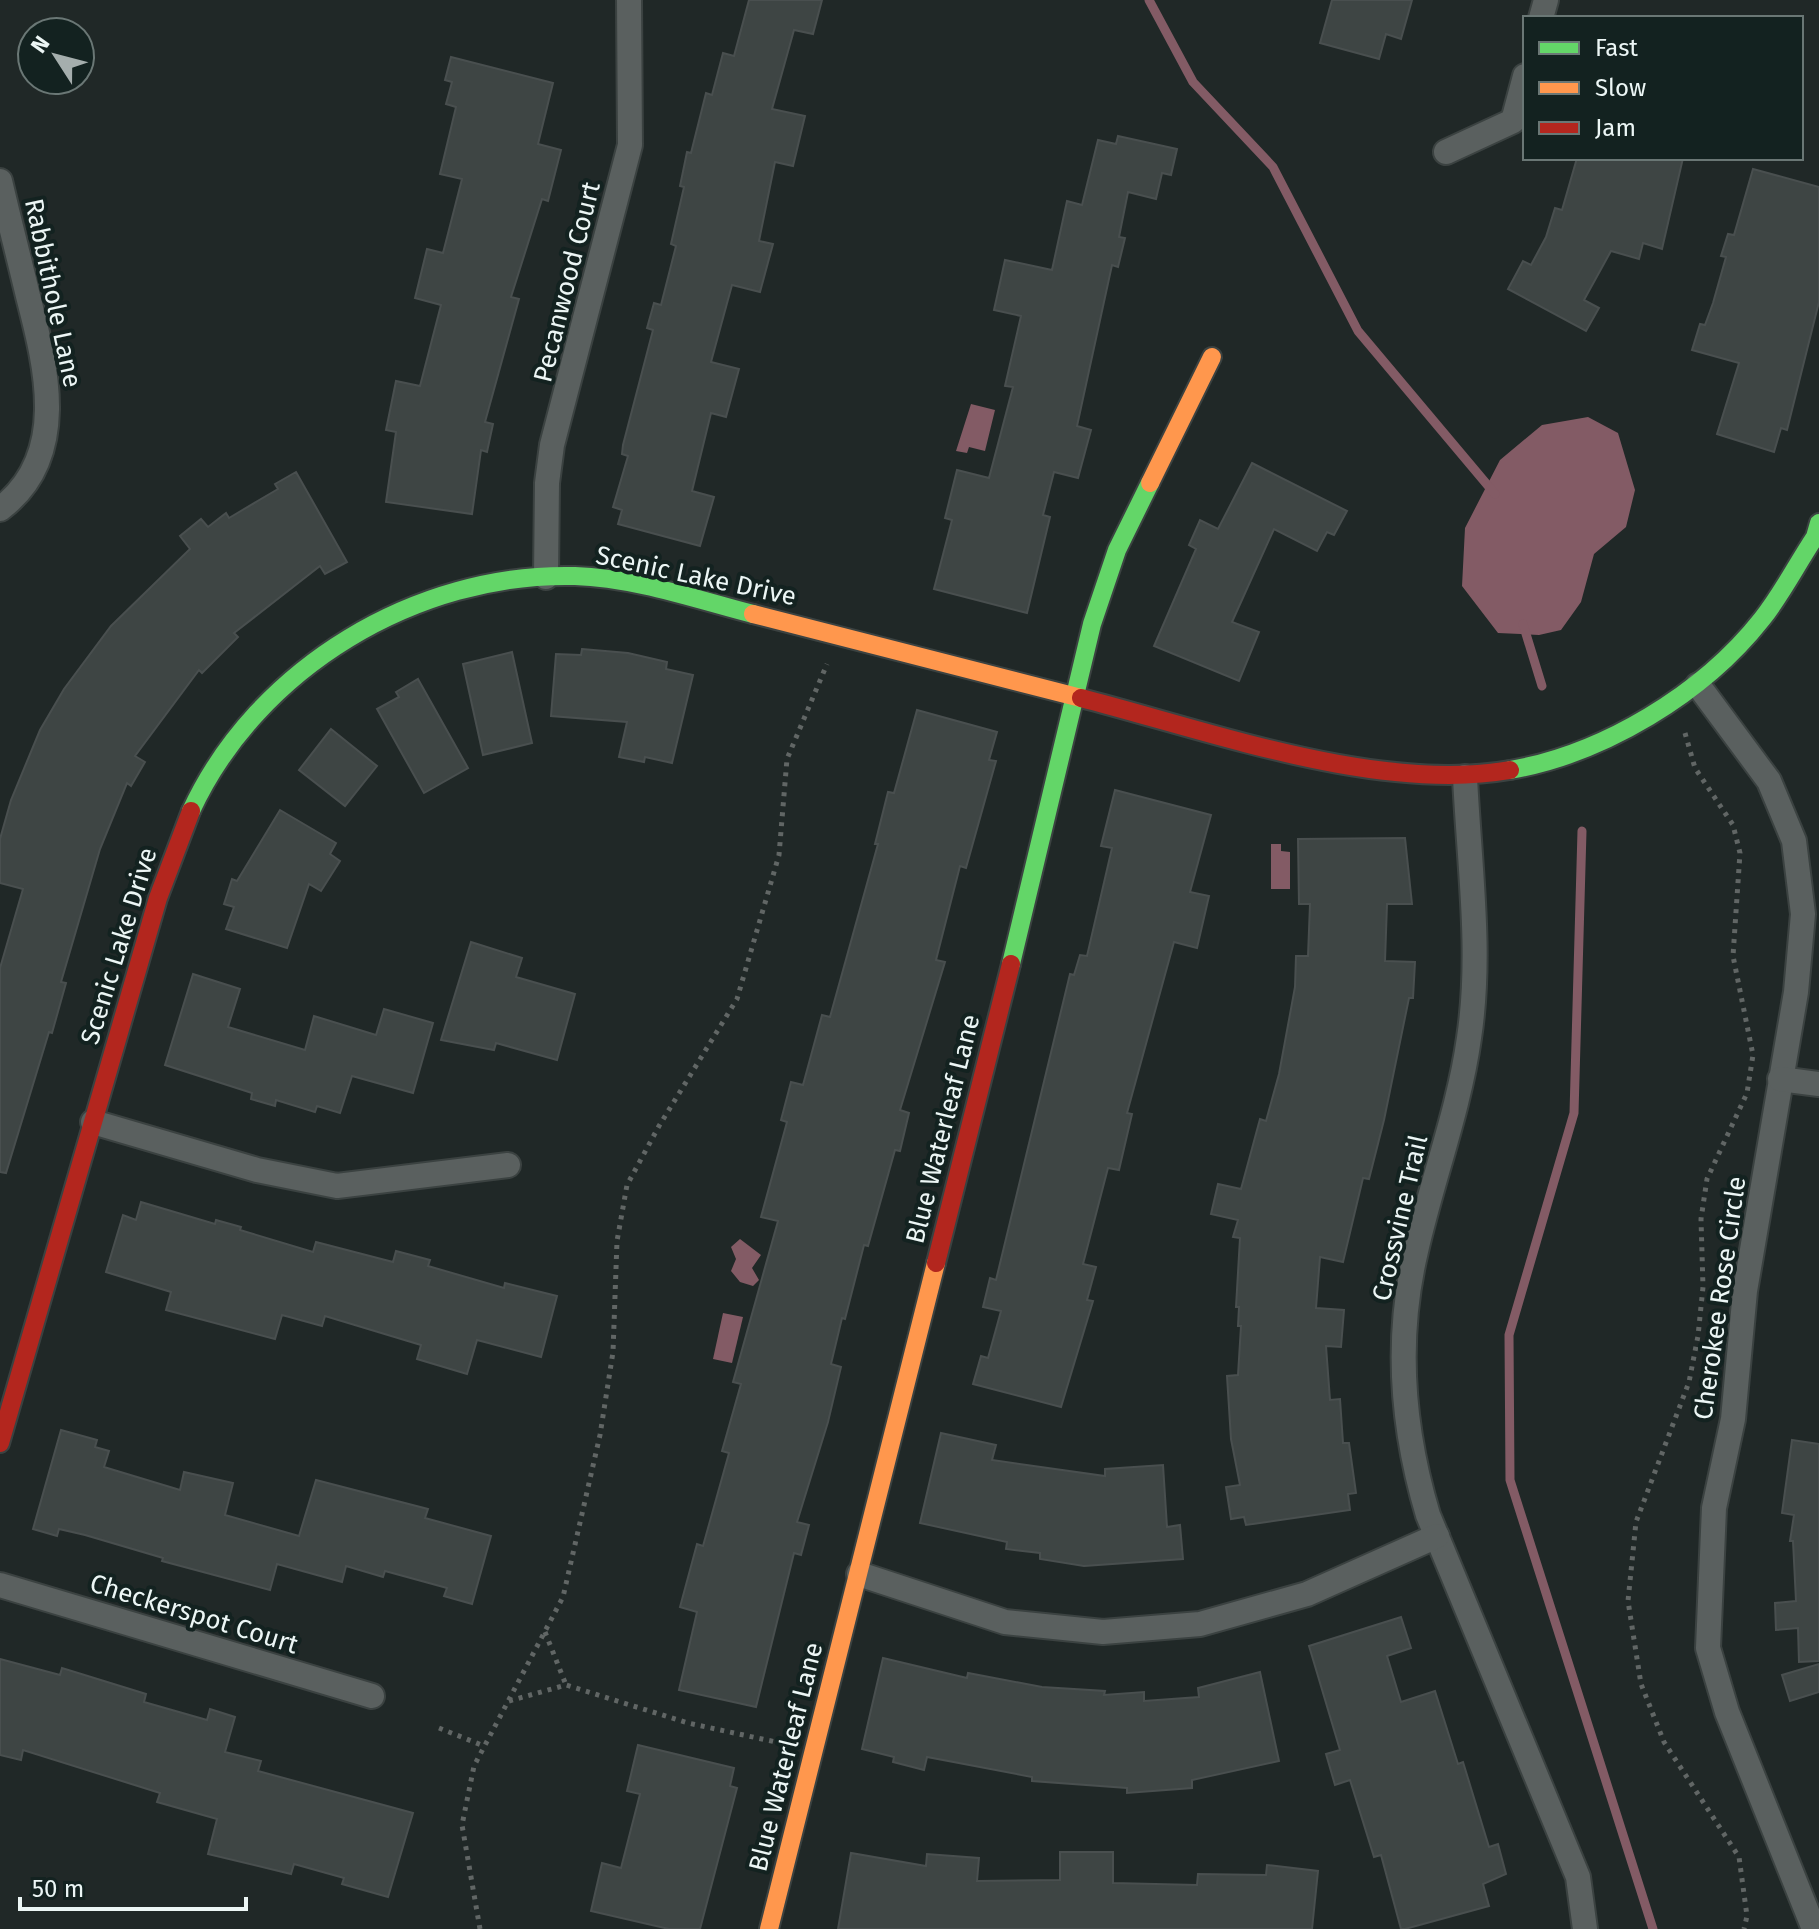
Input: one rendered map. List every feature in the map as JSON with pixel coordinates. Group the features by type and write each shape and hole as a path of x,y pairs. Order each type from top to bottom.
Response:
{"street":[{"name":"Pecanwood Court","path":"546,577 547,483 552,445 630,145 629,0"},
{"path":"1446,152 1513,121 1523,84"},
{"name":"Rabbithole Lane","path":"0,181 46,366 49,406 43,442 32,473 4,506"},
{"name":"Blue Waterleaf Lane","path":"769,1929 1078,696 1092,624 1117,550 1212,357"},
{"name":"Scenic Lake Drive","path":"0,1443 169,862 218,760 248,722 296,673 357,632 434,598 496,582 567,576 637,584 1330,762 1401,774 1465,777 1527,769 1593,747 1698,685 1756,627 1815,537 1819,523"},
{"name":"Cherokee Rose Circle","path":"1698,685 1769,781 1794,841 1803,914 1796,992 1745,1291 1733,1419 1714,1508 1708,1648 1727,1712 1814,1929"},
{"name":"Crossvine Trail","path":"1465,777 1475,968 1469,1039 1415,1254 1401,1349 1416,1474 1437,1536 1578,1877 1585,1929"},
{"path":"1780,1079 1819,1084"},
{"path":"93,1122 257,1170 337,1186 508,1165"},
{"path":"859,1574 1005,1622 1103,1632 1200,1624 1307,1594 1437,1536"},
{"name":"Checkerspot Court","path":"0,1585 372,1696"}],"path":[{"path":"480,1929 462,1825 474,1766 563,1597 600,1435 613,1352 617,1241 627,1185 737,999 779,855 787,759 827,663"},
{"path":"1685,733 1695,768 1733,825 1740,853 1733,956 1753,1055 1747,1093 1707,1179 1701,1219 1703,1287 1698,1336 1689,1382 1636,1522 1628,1601 1641,1684 1664,1742 1739,1857 1747,1916 1744,1929"},
{"path":"545,1632 566,1685"},
{"path":"508,1701 566,1685 605,1700 688,1723 785,1744"},
{"path":"439,1728 484,1746"}],"shaded area":[{"path":"971,404 995,410 985,451 969,447 967,453 956,451"},
{"path":"1588,417 1618,433 1635,490 1626,527 1594,554 1581,602 1561,630 1539,635 1498,633 1462,586 1465,528 1500,460 1542,425"},
{"path":"1271,844 1281,844 1281,851 1290,852 1290,889 1271,889"},
{"path":"740,1239 761,1255 752,1268 759,1280 753,1286 740,1282 731,1271 736,1259 731,1247"},
{"path":"723,1313 743,1317 732,1363 713,1359"}],"building":[{"path":"749,0 822,0 813,34 794,30 772,109 805,116 793,166 775,162 759,241 773,244 760,292 732,285 711,362 739,369 726,417 711,413 692,491 714,497 700,546 618,524 622,510 613,507 628,456 622,454 623,445 653,330 647,328 654,303 661,305 676,246 671,244 684,187 680,186 687,152 691,153 706,93 712,95 723,53 734,56"},
{"path":"1332,0 1412,0 1401,39 1386,34 1379,59 1320,43"},
{"path":"451,57 553,83 538,144 561,150 548,201 542,199 511,297 519,299 485,422 493,424 487,452 481,450 472,514 386,502 396,432 386,430 396,381 420,386 441,305 415,298 427,249 443,253 462,179 440,174 456,107 446,104 452,82 445,80"},
{"path":"1118,136 1177,149 1171,175 1162,173 1156,199 1128,192 1119,237 1125,238 1118,267 1112,265 1077,426 1091,430 1078,478 1054,472 1043,515 1050,517 1027,613 934,589 952,520 945,518 957,470 989,478 1013,387 1005,386 1021,316 994,310 1005,260 1052,270 1067,201 1082,205 1098,140 1116,144"},
{"path":"1576,160 1683,160 1662,249 1643,243 1639,259 1611,251 1584,300 1599,308 1586,331 1508,289 1523,261 1531,265 1546,237 1555,208 1562,210"},
{"path":"1753,169 1819,187 1819,302 1787,430 1781,428 1774,452 1717,434 1739,363 1692,350 1700,324 1705,325 1713,303 1726,257 1721,256 1728,234 1734,235"},
{"path":"1252,463 1347,511 1334,535 1327,532 1317,551 1274,529 1232,622 1259,632 1239,681 1154,646 1196,549 1189,545 1200,520 1218,529"},
{"path":"296,472 347,562 325,574 320,566 234,633 238,637 202,673 199,670 135,756 145,762 131,786 127,783 100,849 61,982 66,983 52,1033 49,1032 6,1173 0,1172 0,968 23,889 0,883 0,839 11,800 40,730 64,689 111,626 190,549 180,536 201,519 208,527 226,513 229,518 278,489 275,484"},
{"path":"582,649 628,653 667,662 666,669 693,675 672,763 645,757 644,762 619,757 627,722 551,716 556,654 581,655"},
{"path":"512,652 532,743 483,755 463,664"},
{"path":"418,679 468,768 424,793 377,709 399,697 396,692"},
{"path":"917,710 997,732 989,760 996,761 966,868 960,866 936,960 945,962 900,1110 909,1113 900,1151 895,1150 868,1246 864,1245 845,1319 842,1318 831,1364 841,1367 828,1422 797,1522 809,1525 801,1555 794,1553 756,1707 679,1690 697,1612 680,1607 697,1544 703,1546 729,1453 722,1451 741,1384 733,1382 778,1221 761,1217 787,1122 781,1120 791,1082 803,1085 822,1015 830,1017 878,844 875,844 888,792 894,793"},
{"path":"331,729 377,766 345,806 299,770"},
{"path":"1115,790 1211,815 1190,892 1209,896 1197,948 1174,942 1127,1113 1132,1114 1119,1170 1108,1168 1083,1264 1096,1267 1087,1300 1093,1301 1061,1407 973,1384 981,1356 988,1358 1001,1311 983,1307 990,1278 996,1280 1070,974 1074,975 1080,955 1087,956 1112,848 1101,846"},
{"path":"280,810 336,843 330,854 340,861 321,891 309,884 287,948 226,929 234,907 224,904 232,879 237,881"},
{"path":"1405,838 1412,904 1387,904 1385,961 1415,962 1413,998 1409,998 1369,1179 1363,1178 1343,1262 1320,1257 1316,1308 1344,1310 1341,1347 1326,1346 1330,1400 1340,1399 1343,1443 1349,1443 1356,1493 1348,1494 1350,1510 1246,1525 1244,1517 1231,1519 1226,1487 1240,1485 1231,1439 1227,1376 1238,1375 1241,1326 1238,1326 1239,1307 1236,1307 1240,1238 1233,1237 1238,1220 1211,1214 1218,1184 1241,1189 1260,1119 1266,1121 1279,1074 1295,987 1296,956 1308,956 1310,904 1299,904 1298,839"},
{"path":"471,942 522,958 516,977 575,994 557,1060 496,1043 494,1050 441,1040"},
{"path":"193,974 240,989 228,1027 305,1050 314,1016 376,1035 384,1009 433,1023 413,1093 352,1076 340,1113 317,1106 315,1112 276,1100 275,1106 251,1099 252,1093 165,1065"},
{"path":"141,1202 215,1224 216,1220 241,1227 240,1230 313,1252 316,1242 393,1262 396,1251 430,1260 428,1266 504,1288 505,1283 557,1296 541,1357 477,1340 467,1374 417,1359 421,1345 325,1316 322,1326 282,1315 275,1339 166,1310 171,1292 106,1272 123,1215 136,1220"},
{"path":"61,1430 97,1440 95,1447 109,1451 104,1467 180,1490 184,1472 233,1483 225,1515 299,1536 316,1480 428,1509 425,1518 491,1536 472,1604 444,1596 447,1588 385,1571 383,1577 346,1566 342,1582 277,1564 270,1590 162,1561 163,1558 85,1535 59,1529 57,1536 33,1529"},
{"path":"941,1433 996,1445 992,1460 1105,1476 1105,1469 1163,1465 1167,1527 1180,1525 1183,1559 1084,1566 1040,1559 1040,1553 1006,1549 1007,1542 920,1523"},
{"path":"1792,1440 1819,1444 1819,1661 1799,1662 1798,1628 1776,1630 1775,1603 1796,1601 1793,1541 1790,1541 1794,1515 1782,1513"},
{"path":"1401,1617 1411,1648 1387,1656 1401,1702 1435,1691 1458,1764 1463,1762 1489,1847 1498,1844 1506,1874 1483,1884 1489,1906 1405,1929 1401,1929 1381,1855 1374,1857 1350,1780 1335,1785 1326,1754 1340,1750 1309,1646"},
{"path":"883,1658 967,1678 968,1673 1042,1687 1105,1691 1104,1695 1144,1692 1144,1701 1199,1697 1198,1688 1260,1672 1279,1761 1192,1780 1192,1788 1127,1793 1127,1788 1032,1781 1032,1777 927,1757 924,1770 893,1762 894,1757 862,1749"},
{"path":"0,1659 60,1675 62,1668 146,1694 144,1702 207,1720 210,1709 235,1717 225,1752 261,1761 258,1771 413,1813 388,1897 342,1884 344,1878 294,1864 291,1874 208,1854 217,1819 157,1802 160,1793 23,1750 21,1760 0,1755"},
{"path":"1819,1664 1819,1692 1790,1701 1782,1675"},
{"path":"638,1745 734,1768 730,1786 737,1788 700,1929 669,1929 591,1911 602,1863 621,1868 640,1794 627,1791"},
{"path":"1060,1852 1113,1852 1113,1883 1197,1885 1198,1874 1266,1875 1267,1865 1318,1871 1312,1929 838,1929 851,1853 926,1866 927,1854 979,1858 977,1881 1060,1880"}],"waterway":[{"path":"1149,0 1193,82 1273,167 1358,331 1495,494"},
{"path":"1523,624 1542,686"},
{"path":"1582,831 1574,1113 1509,1335 1510,1480 1653,1929"}],"traffic: fast":[{"path":"1011,964 1092,624 1117,550 1150,483"},
{"path":"1510,770 1545,762 1615,735 1681,696 1711,672 1762,619 1815,537 1819,523"},
{"path":"191,811 220,760 257,713 300,673 348,638 401,611 458,591 516,579 575,576 665,590 753,614"}],"traffic: slow":[{"path":"1150,483 1212,357"},
{"path":"753,614 1081,698"},
{"path":"769,1929 936,1263"}],"traffic: jam":[{"path":"1081,698 1238,741 1350,766 1459,775 1510,770"},
{"path":"0,1443 158,898 191,811"},
{"path":"936,1263 1011,964"}]}
